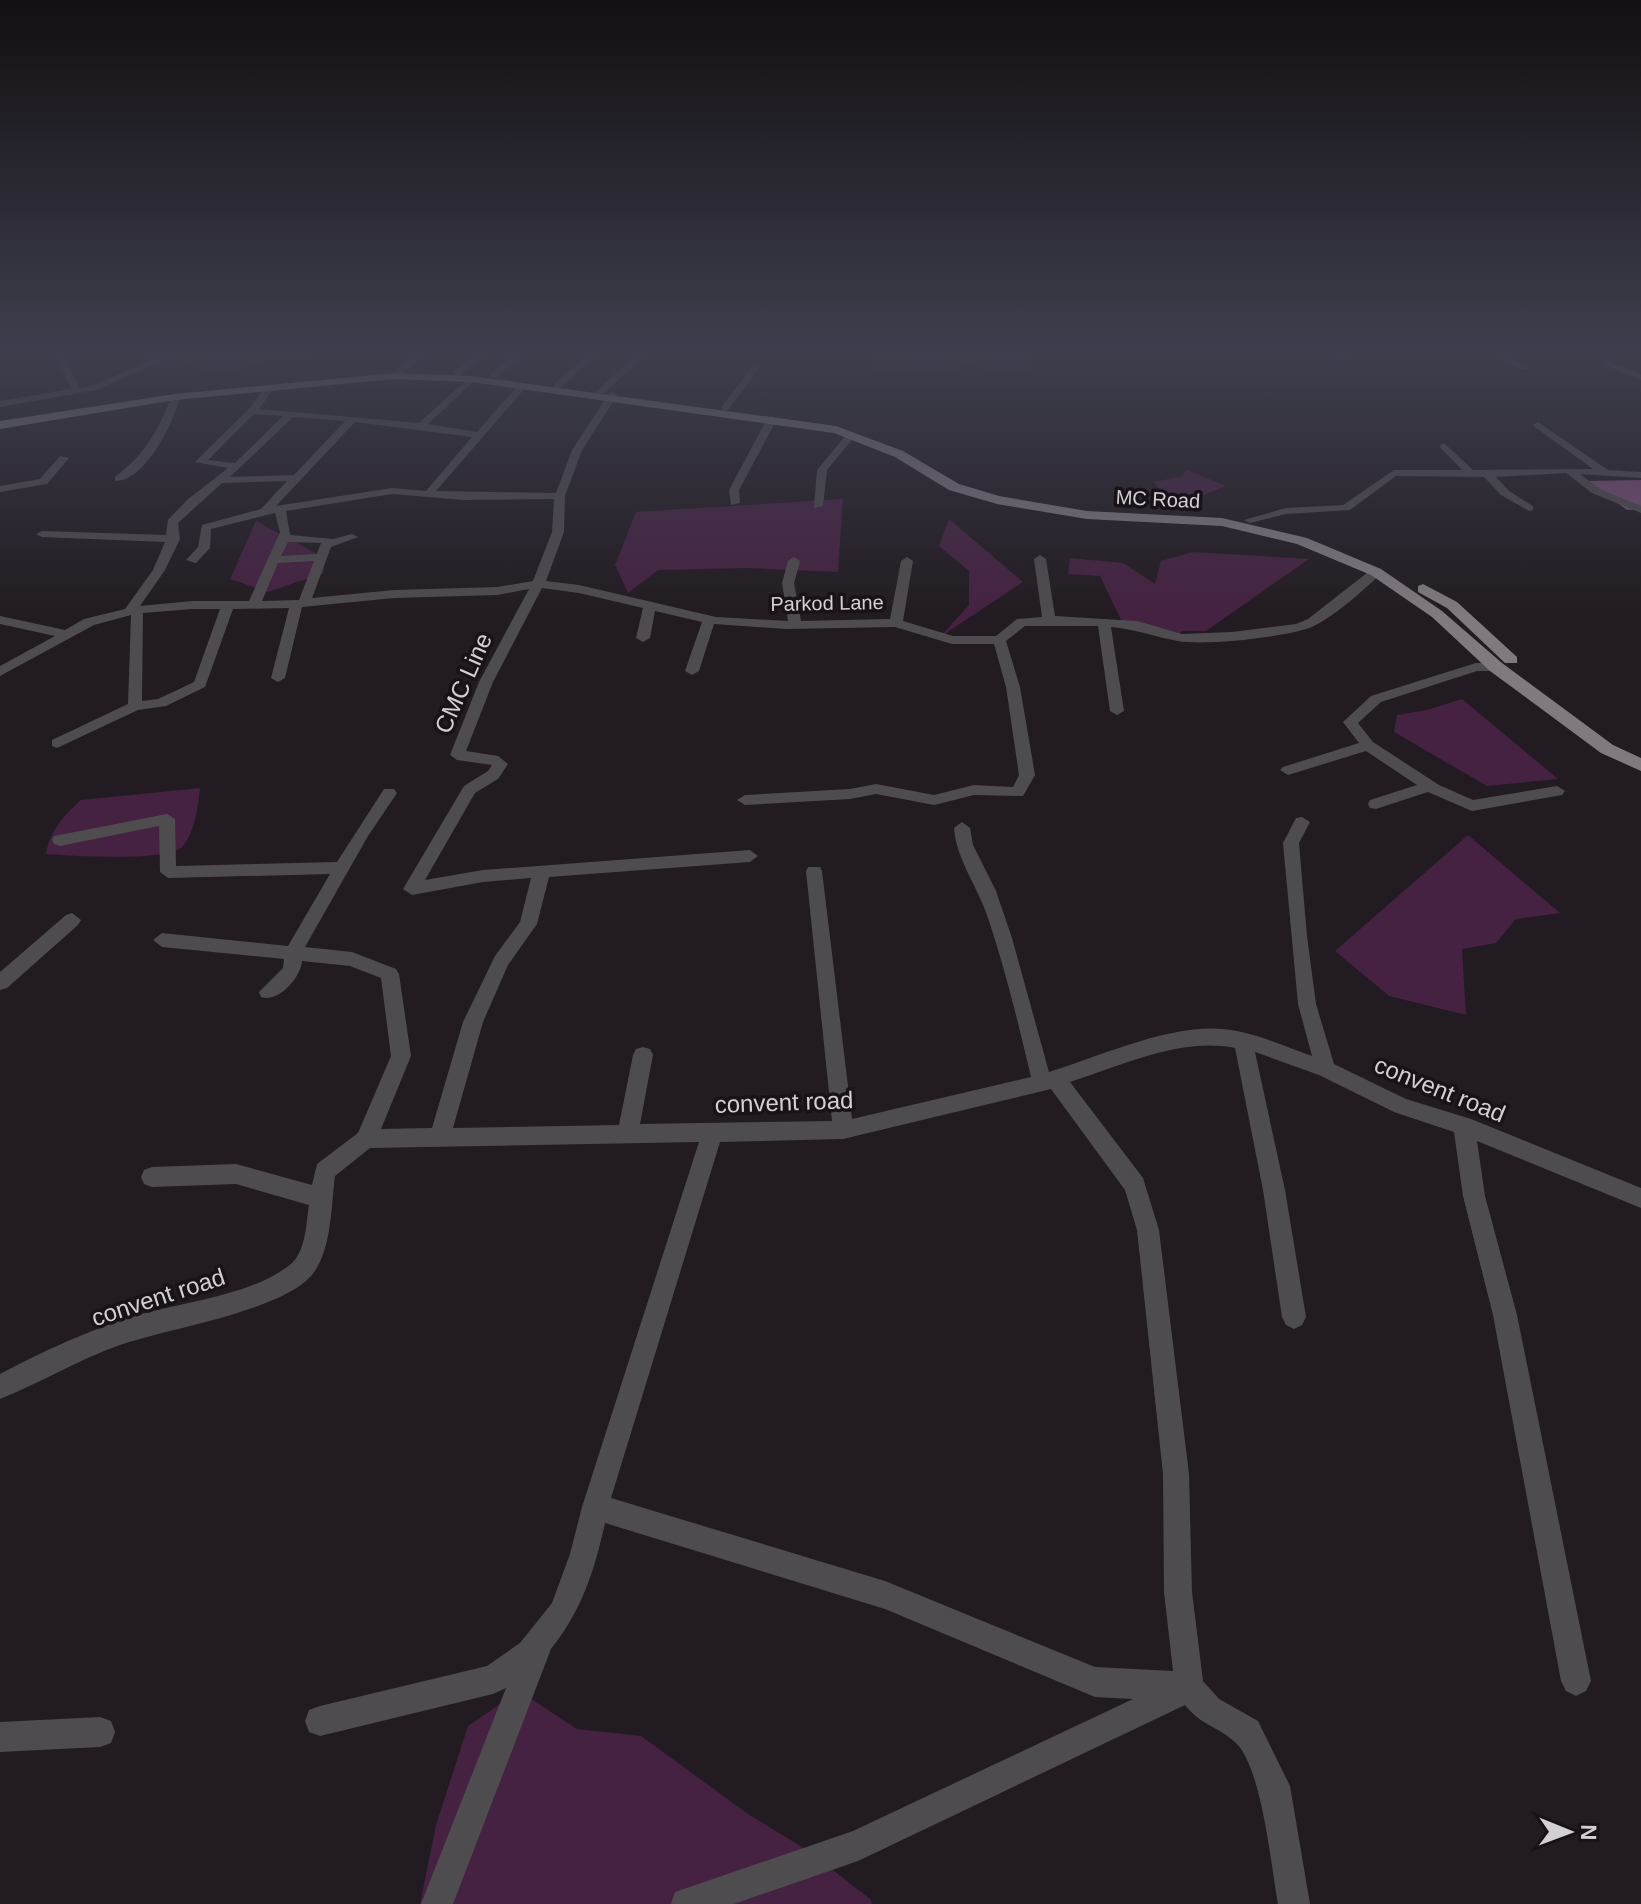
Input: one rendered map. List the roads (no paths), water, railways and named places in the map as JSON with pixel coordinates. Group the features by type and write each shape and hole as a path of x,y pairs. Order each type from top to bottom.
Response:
{"main road":[{"name":"MC Road","path":"858,439 899,454 954,487 997,500 1087,515 1222,522 1302,541 1376,572 1437,614 1496,667 1607,749 1641,765"},
{"name":"MC Road","path":"882,439 915,450 941,468 989,490 1034,500 1117,511 1218,514 1250,520 1298,533 1386,569 1452,605 1514,663 1624,745 1641,754"}],"street":[{"path":"119,479 136,467 160,439"},
{"path":"224,439 200,462 237,466"},
{"path":"135,706 134,611 165,561 174,539 172,522 265,439"},
{"path":"265,511 334,439"},
{"path":"430,492 476,439"},
{"name":"CMC Line","path":"583,439 560,496 558,532 539,584 486,682 457,755 493,759 500,764 493,775 469,790 412,889 483,876 750,856"},
{"path":"735,503 734,490 761,439"},
{"path":"818,506 822,470 848,439"},
{"path":"1558,439 1609,474"},
{"path":"1444,446 1471,474"},
{"path":"0,489 43,482 64,458"},
{"path":"1250,520 1286,511 1346,508 1394,473 1488,475 1568,470 1641,475"},
{"path":"1568,470 1596,491 1641,510"},
{"path":"1488,475 1505,493 1529,508"},
{"path":"219,480 296,478"},
{"path":"192,560 204,548 206,527 265,511 355,495 392,491 464,497 560,496"},
{"path":"254,605 286,532 280,509"},
{"path":"42,534 174,539"},
{"path":"275,560 324,551 352,537"},
{"path":"278,678 300,603 328,540 284,538"},
{"path":"1040,559 1049,620"},
{"path":"794,561 788,583 795,624"},
{"path":"896,623 907,561"},
{"name":"Parkod Lane","path":"0,672 89,622 134,611 300,603 394,594 497,591 539,584 579,589 709,620 741,624 896,623 952,640 999,640 1022,622 1049,620 1137,625 1181,638 1232,636 1298,628 1313,622 1376,572"},
{"path":"57,743 135,706 161,703 200,684 213,640 228,605"},
{"path":"643,638 650,606"},
{"path":"0,620 65,634"},
{"path":"692,671 709,620"},
{"path":"1104,623 1117,711"},
{"path":"745,800 850,794 876,789 934,800 974,790 1018,792 1027,775 1013,687 999,640"},
{"path":"1496,667 1476,667 1376,699 1350,722 1368,745 1429,786 1472,806 1557,791"},
{"path":"1288,770 1368,745"},
{"path":"1376,804 1429,786"},
{"path":"268,992 292,971 294,951 362,833 389,793"},
{"path":"60,840 167,819 168,872 344,868"},
{"path":"1302,822 1291,843 1298,936 1307,1004 1326,1069"},
{"path":"962,828 966,851 986,888 1049,1081 1135,1185 1148,1230 1176,1474 1178,1592 1189,1687 1208,1710 1247,1732 1274,1786 1294,1904"},
{"path":"814,871 843,1130"},
{"path":"440,1138 473,1022 501,961 528,924 541,874"},
{"path":"0,983 72,920"},
{"path":"162,940 352,959 390,974 401,1056 366,1139"},
{"name":"convent road","path":"0,1387 28,1372 132,1329 236,1300 281,1283 302,1269 314,1247 325,1171 366,1139 843,1130 1049,1081 1192,1038 1222,1037 1243,1041 1326,1069 1401,1106 1464,1126 1641,1198"},
{"path":"1243,1041 1274,1190 1294,1317"},
{"path":"628,1134 643,1055"},
{"path":"1464,1126 1474,1196 1505,1315 1576,1681"},
{"path":"320,1721 493,1679 530,1653 563,1612 584,1554 595,1507 713,1131"},
{"path":"152,1177 236,1174 320,1198"},
{"path":"595,1507 885,1595 1095,1682 1189,1687"},
{"path":"437,1904 506,1722 542,1639"},
{"path":"687,1904 858,1845 1189,1687"},
{"path":"0,1737 100,1732"}]}
